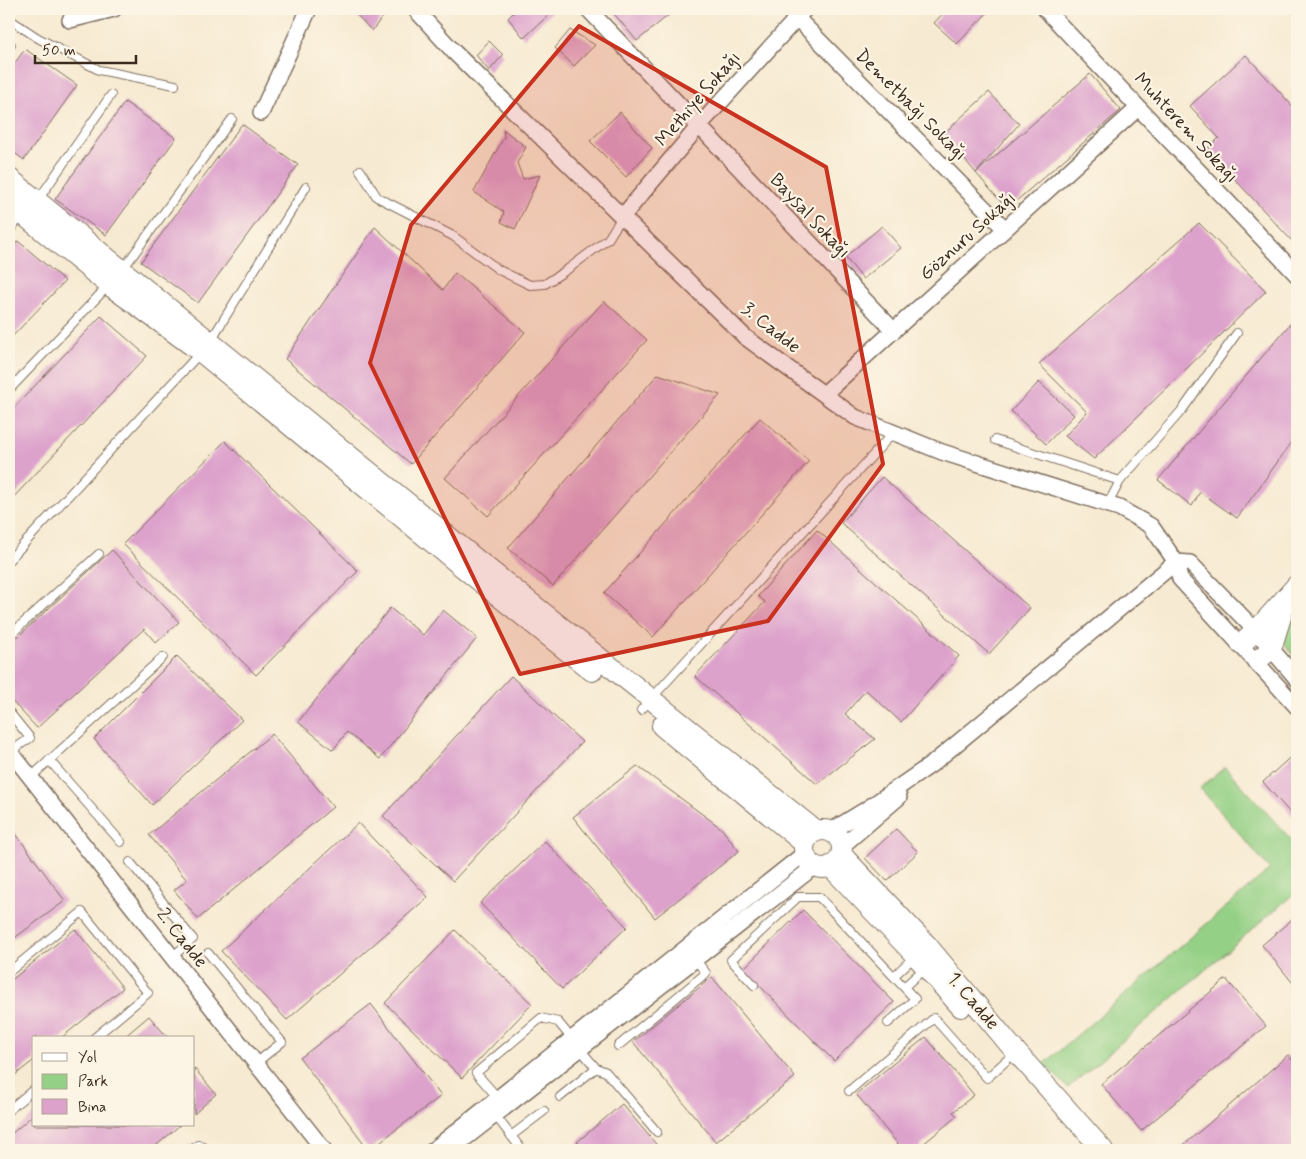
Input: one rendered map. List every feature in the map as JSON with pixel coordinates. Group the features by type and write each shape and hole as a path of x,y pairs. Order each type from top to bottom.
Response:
{"street":[{"path":"70,20 114,9"},
{"path":"261,113 309,9"},
{"name":"3. Cadde","path":"415,9 454,52 745,336 855,417 942,452 1119,508 1151,526 1176,562 1180,578 1241,644 1264,655"},
{"name":"Baysal Sokağı","path":"588,9 698,127 894,330"},
{"name":"Muhterem Sokağı","path":"1045,9 1297,276"},
{"name":"Methiye Sokağı","path":"622,217 797,12"},
{"name":"Demetbağı Sokağı","path":"797,12 1005,229"},
{"name":"Göznuru Sokağı","path":"824,394 1138,108"},
{"name":"1. Cadde","path":"9,178 23,207 206,347 823,849 926,956 1011,1055 1086,1150"},
{"path":"433,1150 496,1107 823,849 898,798 932,764 1176,562 1190,563 1256,631 1264,655 1297,708"},
{"path":"1241,644 1295,593"},
{"path":"1264,655 1295,593"},
{"path":"1264,655 1297,678"},
{"name":"2. Cadde","path":"10,751 324,1150"},
{"name":"1. Cadde","path":"1011,1055 1103,1150"},
{"path":"450,1150 496,1107"}],"lane":[{"path":"9,19 38,38 99,70 175,85"},
{"path":"9,230 23,207 111,95"},
{"path":"9,390 115,278 232,119"},
{"path":"360,170 377,197 453,236 499,270 530,285 545,284 568,269 608,239 622,217"},
{"path":"9,560 206,347 306,187"},
{"path":"1108,504 1120,482 1183,409 1237,333"},
{"path":"646,705 893,433"},
{"path":"995,440 1120,482"},
{"path":"9,636 99,554"},
{"path":"30,778 163,657"},
{"path":"9,712 30,738 10,751"},
{"path":"50,760 120,842"},
{"path":"130,862 193,939 172,957"},
{"path":"754,985 731,960 798,898 819,897 915,999 888,1023"},
{"path":"9,972 82,912 148,993 96,1036"},
{"path":"208,953 282,1042 256,1063"},
{"path":"618,1046 706,973 691,954"},
{"path":"894,976 926,956"},
{"path":"904,988 926,956"},
{"path":"522,1150 511,1136 476,1072 541,1018 558,1022 596,1068 606,1072 657,1132"},
{"path":"849,1091 934,1018 987,1078 1011,1055"},
{"path":"560,1097 596,1068"},
{"path":"9,1110 32,1091"},
{"path":"511,1136 544,1111"},
{"path":"187,1150 198,1145 209,1150"}],"highlighted area":[{"path":"579,26 826,167 883,464 768,621 520,674 370,363 411,225"}],"green space":[{"path":"1291,603 1297,609 1297,660 1282,641"},
{"path":"1225,767 1297,846 1297,891 1068,1088 1044,1064 1270,869 1200,788"}],"building":[{"path":"351,9 388,9 372,31"},
{"path":"517,9 555,9 524,38 508,18"},
{"path":"610,9 676,9 637,41"},
{"path":"947,9 991,9 957,44 934,23"},
{"path":"570,30 595,45 574,66 555,48"},
{"path":"489,41 503,55 489,71 476,55"},
{"path":"25,49 77,85 24,160 9,149 9,71"},
{"path":"1246,55 1297,111 1297,236 1292,241 1207,149 1219,138 1190,106"},
{"path":"1090,74 1121,110 1007,209 976,173"},
{"path":"989,92 1019,124 976,173 943,134"},
{"path":"125,102 176,138 106,235 55,199"},
{"path":"620,112 652,148 626,177 590,141"},
{"path":"242,124 298,165 198,303 141,262"},
{"path":"503,129 526,147 517,163 523,179 540,175 515,229 501,222 504,212 474,192 504,137"},
{"path":"1199,223 1266,291 1094,459 1065,436 1087,412 1039,364"},
{"path":"882,226 901,248 863,279 845,257"},
{"path":"375,227 443,290 455,273 525,332 411,464 285,359"},
{"path":"18,241 65,281 9,340 9,251"},
{"path":"604,301 647,340 488,516 445,478"},
{"path":"101,316 147,356 9,502 9,413"},
{"path":"1290,324 1297,330 1297,435 1237,518 1200,492 1192,506 1158,480"},
{"path":"658,374 720,395 553,586 508,548"},
{"path":"1039,382 1074,415 1046,444 1011,411"},
{"path":"760,418 809,461 653,637 604,593"},
{"path":"225,441 358,571 256,675 123,544"},
{"path":"882,477 1030,608 989,654 841,523"},
{"path":"817,530 959,656 901,722 866,690 845,714 875,739 817,784 695,676 765,602 758,596"},
{"path":"112,550 179,622 156,643 144,629 37,728 9,698 9,645"},
{"path":"390,608 423,635 443,610 477,638 380,759 347,732 333,750 298,722"},
{"path":"177,656 242,720 152,805 94,739"},
{"path":"511,676 582,742 453,881 383,816"},
{"path":"272,734 333,807 198,919 174,890 187,880 149,835"},
{"path":"1297,751 1297,821 1263,782"},
{"path":"637,766 721,828 739,851 655,918 573,817"},
{"path":"358,823 428,897 287,1020 221,951"},
{"path":"896,829 918,852 887,881 865,858"},
{"path":"13,830 65,901 9,942 9,833"},
{"path":"545,841 627,927 562,989 480,903"},
{"path":"803,910 894,1002 834,1061 743,969"},
{"path":"1297,915 1297,988 1262,945"},
{"path":"75,929 123,988 63,1036 32,1036 32,1062 9,1080 9,982"},
{"path":"455,930 532,1004 462,1078 385,1003"},
{"path":"712,977 795,1077 716,1142 633,1042"},
{"path":"1226,979 1266,1026 1141,1131 1101,1084"},
{"path":"371,1004 441,1096 369,1150 300,1058"},
{"path":"149,1016 166,1036 125,1036"},
{"path":"926,1037 974,1095 953,1112 957,1116 916,1150 903,1150 856,1094"},
{"path":"1288,1055 1297,1066 1297,1145 1291,1150 1178,1150"},
{"path":"195,1069 216,1094 195,1113"},
{"path":"622,1104 661,1150 584,1150 577,1142"},
{"path":"32,1116 32,1126 179,1126 151,1150 9,1150 9,1136"}]}
